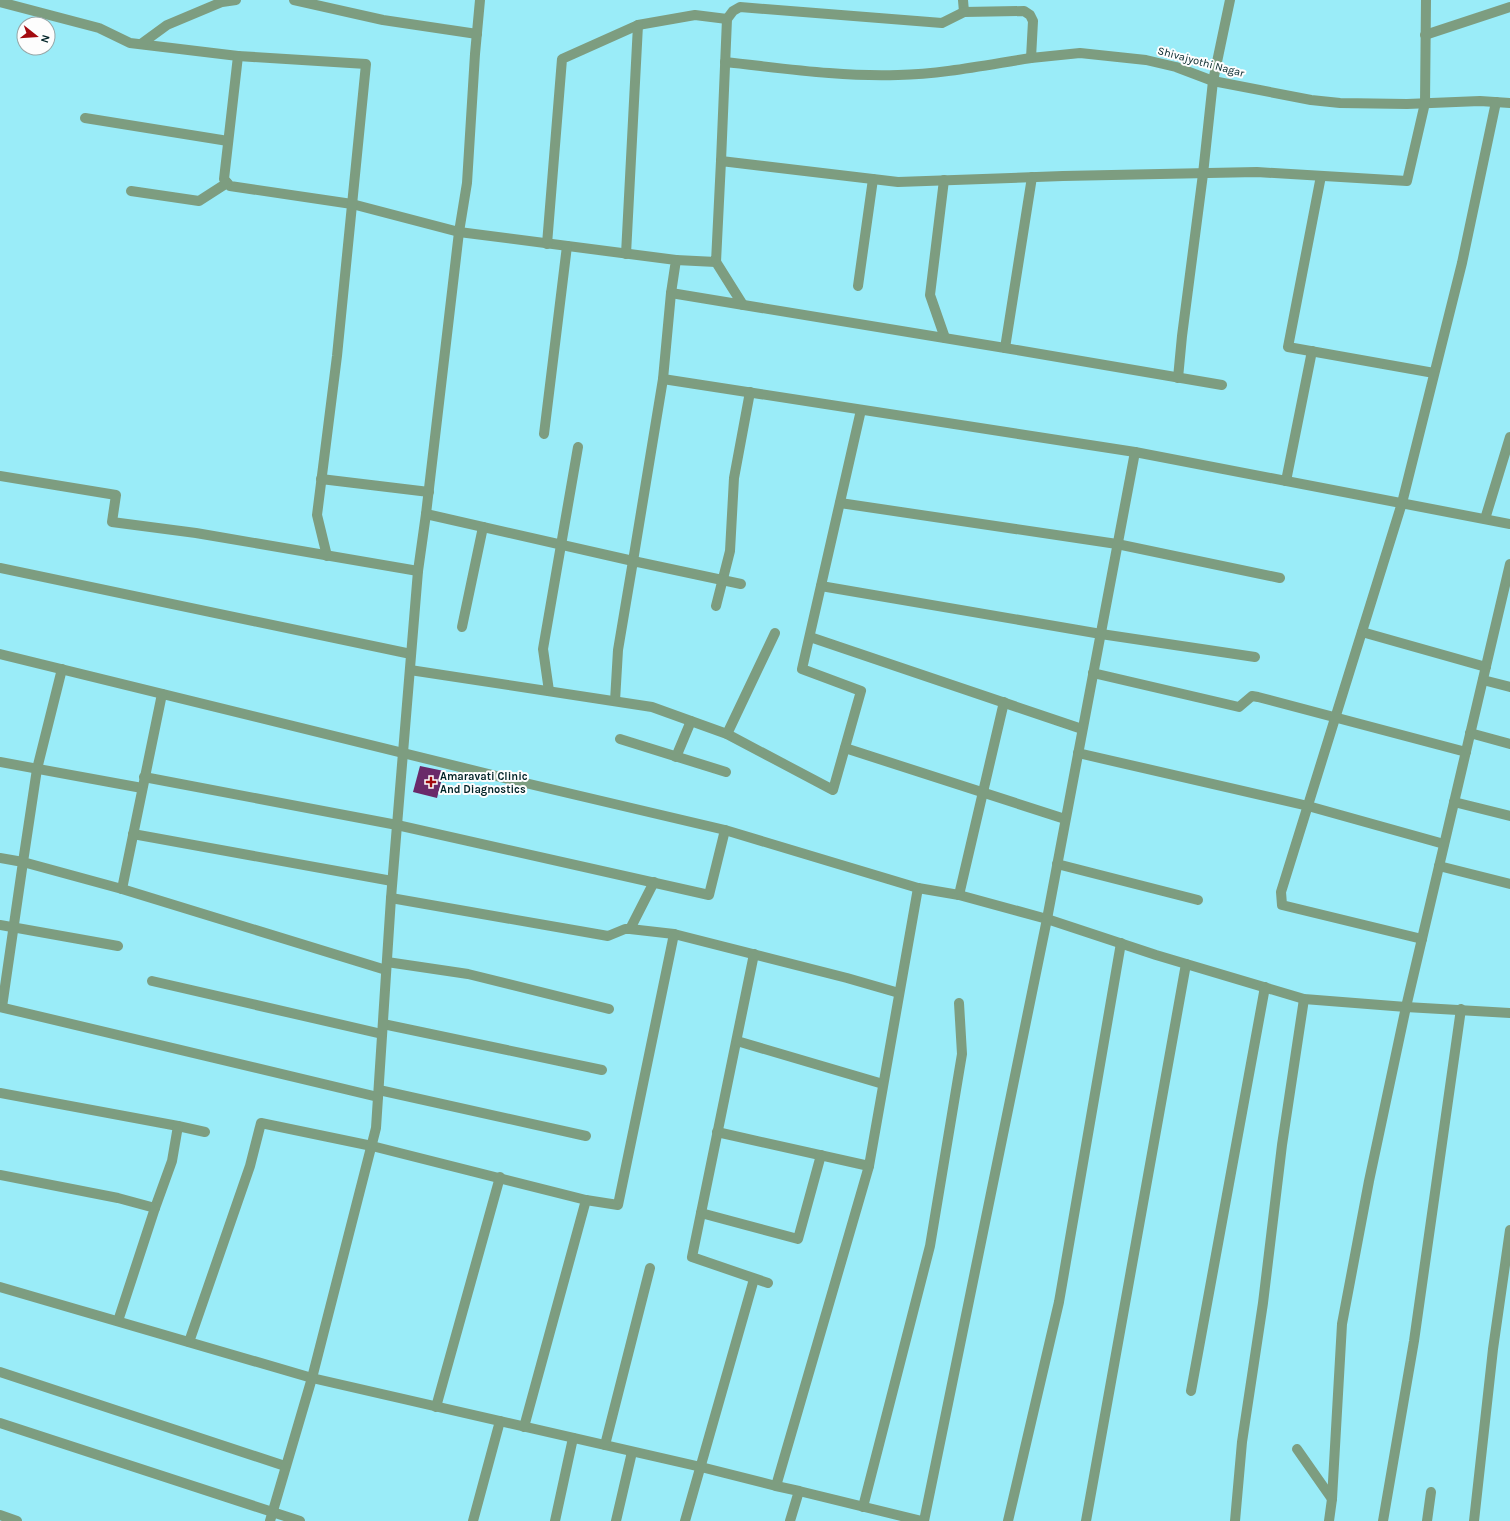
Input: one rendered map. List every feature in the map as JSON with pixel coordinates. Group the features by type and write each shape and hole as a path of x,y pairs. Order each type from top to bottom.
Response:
{"street":[{"path":"141,44 167,25 222,2 236,0"},
{"path":"294,0 383,20 477,34"},
{"path":"271,1516 312,1378 376,1128 392,881 418,571 429,492 459,232 467,183 480,0"},
{"path":"963,0 964,12"},
{"path":"1178,378 1213,80 1230,0"},
{"path":"721,161 898,182 1032,177 1257,172 1407,181 1425,103 1426,0"},
{"path":"0,4 99,28 130,43 238,56 366,64 338,356 317,515 327,556"},
{"path":"743,305 716,262 727,19 733,11 740,7 942,23 964,12 1024,11 1030,15 1033,21 1031,58"},
{"path":"1426,35 1510,7"},
{"path":"547,244 562,59 638,25 695,15 727,19"},
{"path":"626,254 638,25"},
{"name":"Shivajyothi Nagar","path":"725,62 849,75 898,76 948,72 1031,58 1080,53 1101,54 1146,60 1168,65 1213,80 1311,100 1340,103 1425,103 1480,101 1510,103"},
{"path":"238,56 224,179 230,186 352,204 459,232 676,260 716,262"},
{"path":"1422,939 1282,905 1281,892 1402,503 1462,263 1496,102"},
{"path":"85,118 228,141"},
{"path":"1321,176 1288,347 1434,373"},
{"path":"1005,348 1032,177"},
{"path":"858,286 873,179"},
{"path":"944,180 930,295 945,338"},
{"path":"131,191 199,202 226,183"},
{"path":"544,434 567,246"},
{"path":"615,701 618,650 663,379 671,293 676,260"},
{"path":"671,293 1222,385"},
{"path":"1286,481 1312,352"},
{"path":"663,379 1135,452 1510,524"},
{"path":"716,606 730,551 734,478 750,392"},
{"path":"410,670 652,707 727,734 833,790 861,691 802,670 861,410"},
{"path":"1485,519 1510,437"},
{"path":"550,691 543,649 578,448"},
{"path":"0,1287 312,1378 701,1467 923,1521 1066,819 1135,452"},
{"path":"0,476 116,495 112,522 196,533 418,571"},
{"path":"321,479 429,492"},
{"path":"840,502 1117,544 1280,578"},
{"path":"426,514 741,584"},
{"path":"462,627 483,527"},
{"path":"1329,1521 1332,1499 1342,1324 1369,1181 1406,1007 1510,564"},
{"path":"0,568 411,654"},
{"path":"821,586 1101,634 1255,657"},
{"path":"1362,632 1486,667"},
{"path":"727,734 775,633"},
{"path":"810,637 1082,729"},
{"path":"0,654 725,830 918,888 960,895 1046,919 1186,964 1304,999 1510,1013"},
{"path":"62,669 38,770 1,1007 379,1094 586,1136"},
{"path":"1093,673 1239,707 1252,696 1255,696 1466,752"},
{"path":"1483,680 1510,687"},
{"path":"122,889 162,694"},
{"path":"960,895 1004,702"},
{"path":"676,757 691,721"},
{"path":"1470,733 1510,744"},
{"path":"620,739 726,772"},
{"path":"845,748 1066,819"},
{"path":"1078,753 1308,806 1444,844"},
{"path":"0,762 142,788"},
{"path":"144,777 397,825 709,894 725,830"},
{"path":"1454,802 1510,816"},
{"path":"133,834 392,881"},
{"path":"0,858 23,862 122,889 387,966 468,974 609,1009"},
{"path":"1057,864 1198,900"},
{"path":"1439,866 1510,884"},
{"path":"630,929 654,882"},
{"path":"776,1486 869,1166 918,888"},
{"path":"391,898 608,936 625,929 674,934 847,978 899,993"},
{"path":"0,926 118,946"},
{"path":"189,1342 250,1166 261,1123 372,1146 500,1177 586,1200 618,1205 674,934"},
{"path":"1008,1521 1059,1302 1122,943"},
{"path":"754,954 692,1257 768,1283"},
{"path":"1086,1521 1186,964"},
{"path":"152,981 383,1029 602,1070"},
{"path":"1190,1391 1265,987"},
{"path":"1235,1521 1242,1442 1264,1303 1282,1145 1304,999"},
{"path":"863,1506 930,1246 962,1054 958,1003"},
{"path":"1383,1521 1414,1341 1461,1009"},
{"path":"737,1041 883,1084"},
{"path":"0,1093 205,1132"},
{"path":"118,1321 172,1161 178,1126"},
{"path":"717,1132 869,1166"},
{"path":"701,1214 798,1239 821,1156"},
{"path":"0,1175 118,1198 155,1208"},
{"path":"436,1407 500,1177"},
{"path":"524,1427 586,1200"},
{"path":"1474,1521 1493,1349 1510,1230"},
{"path":"605,1445 650,1268"},
{"path":"685,1521 754,1279"},
{"path":"0,1372 285,1466"},
{"path":"473,1521 500,1421"},
{"path":"0,1423 271,1516 300,1521"},
{"path":"555,1521 573,1438"},
{"path":"1296,1449 1332,1499"},
{"path":"616,1521 632,1452"},
{"path":"790,1521 799,1491"},
{"path":"1428,1521 1431,1492"},
{"path":"0,1516 17,1521"}],"building":[{"path":"420,766 444,771 437,798 413,792"}],"place":[{"name":"Amaravati Clinic And Diagnostics","path":"431,782"}]}
